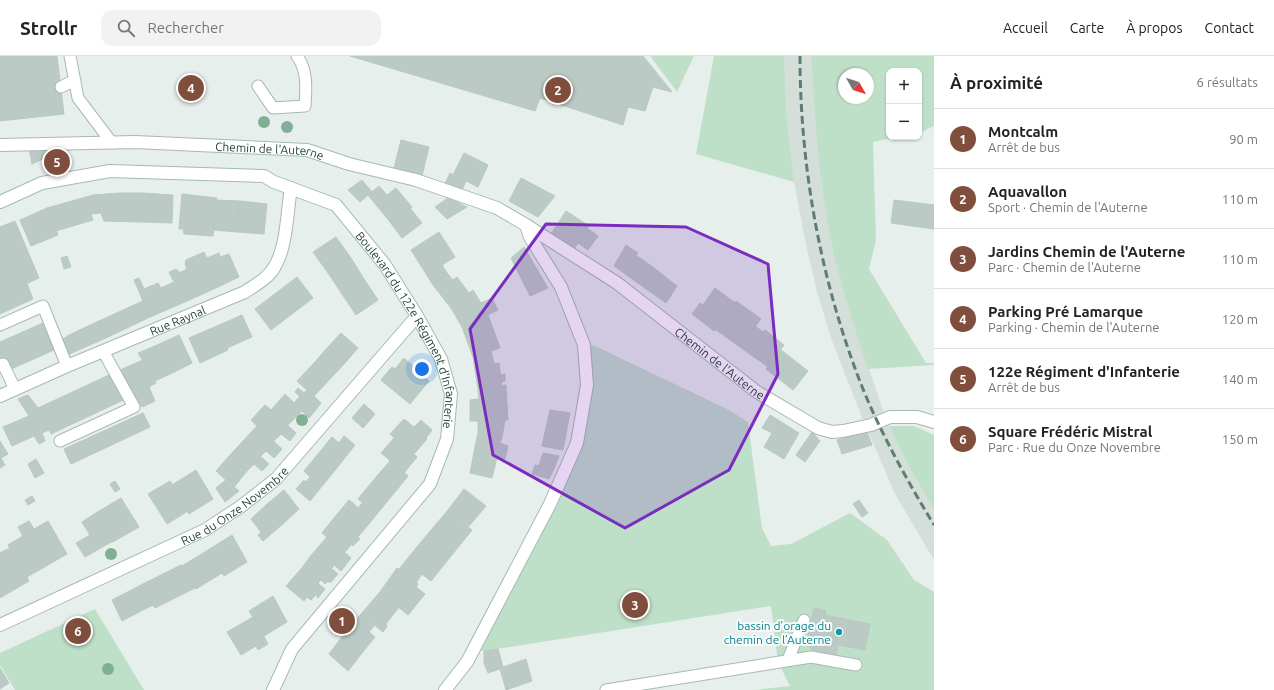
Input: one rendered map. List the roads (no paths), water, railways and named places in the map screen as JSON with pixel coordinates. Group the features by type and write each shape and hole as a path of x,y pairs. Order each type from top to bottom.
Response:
{"street":[{"name":"Chemin de l'Auterne","path":"0,145 112,143 307,150 349,164 416,180 497,208 526,225 617,283 752,389 818,428 832,432 843,431 871,425 890,417 917,418 934,422"},
{"name":"Boulevard du 122e Régiment d'Infanterie","path":"0,202 42,183 110,170 264,176 274,182 336,205 385,265 417,316 441,359 451,394 447,439 430,484 292,650 273,690"},
{"name":"Rue Raynal","path":"0,396 67,366 245,292 263,280 275,267 282,251 291,188"},
{"path":"445,690 467,662 550,504 577,442 587,385 584,345 561,287 530,237 526,225"},
{"name":"Rue du Onze Novembre","path":"0,625 205,530 240,507 276,479 417,316"}],"lane":[{"path":"70,56 78,98 112,143"},
{"path":"258,86 273,108 305,106 307,82 297,56"},
{"path":"61,87 75,80"},
{"path":"0,325 43,306 67,366"},
{"path":"60,441 134,407 103,351"},
{"path":"3,364 15,389"},
{"path":"788,660 804,620"},
{"path":"606,690 811,657 856,665"}],"railway":[{"path":"800,56 801,96 808,176 822,256 832,295 856,371 872,410 912,488 934,525"}],"place":[{"name":"Parking Pré Lamarque","path":"191,88"},
{"name":"Aquavallon","path":"558,90"},
{"name":"122e Régiment d'Infanterie","path":"57,162"},
{"name":"Jardins Chemin de l'Auterne","path":"635,605"},
{"name":"Montcalm","path":"342,621"},
{"name":"Square Frédéric Mistral","path":"78,631"},
{"name":"bassin d’orage du chemin de l’Auterne","path":"839,632"}]}
